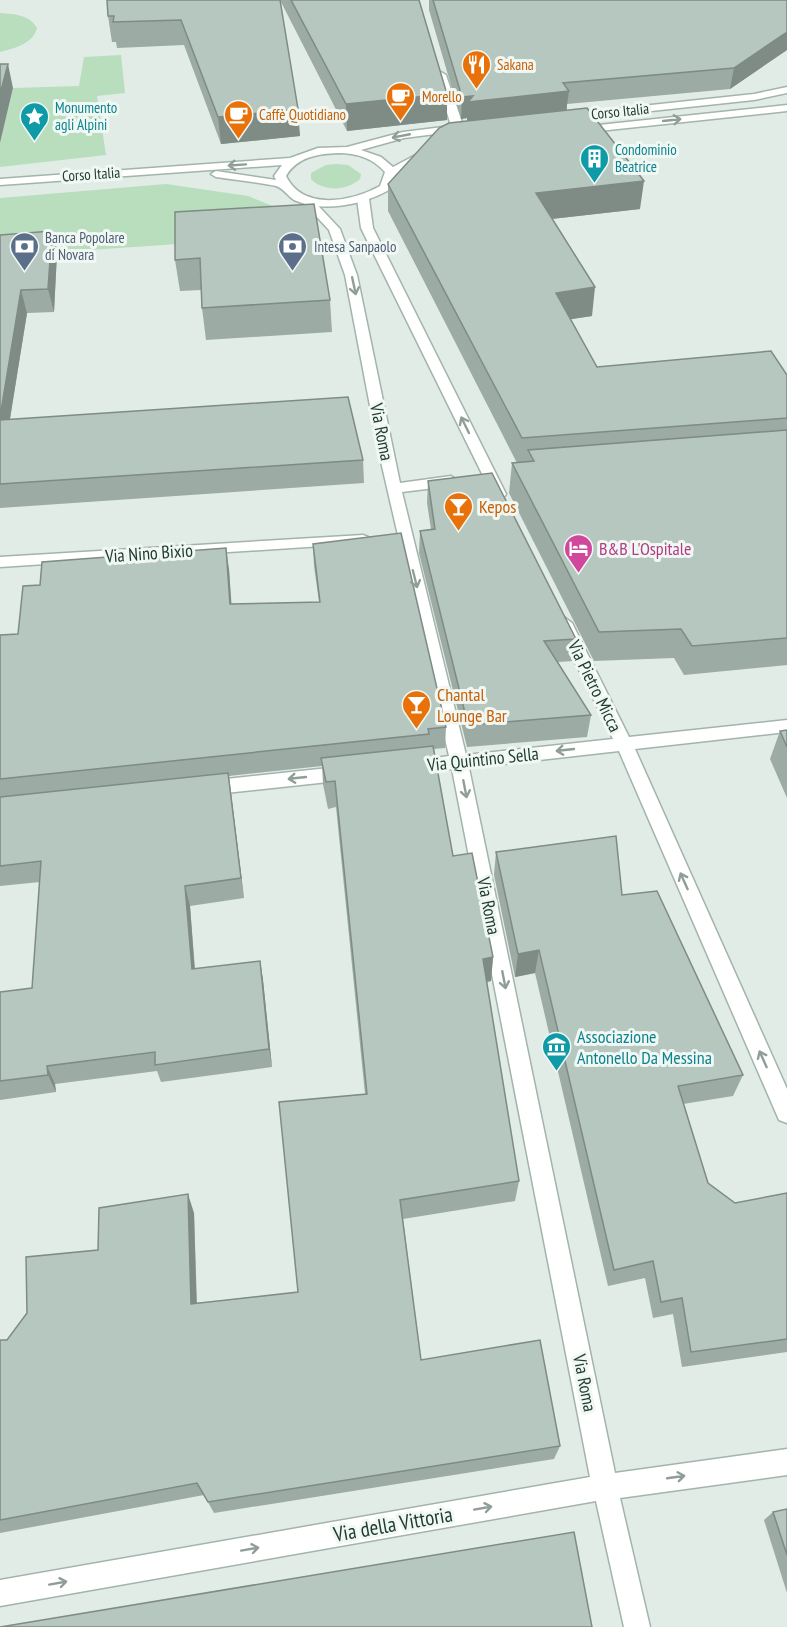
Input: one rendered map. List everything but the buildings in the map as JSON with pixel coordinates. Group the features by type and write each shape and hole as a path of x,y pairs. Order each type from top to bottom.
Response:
{"street":[{"path":"439,68 457,128"},
{"path":"787,83 787,90"},
{"name":"Corso Italia","path":"552,118 754,97 787,90"},
{"name":"Corso Italia","path":"570,131 787,108"},
{"path":"346,150 403,135 469,127"},
{"path":"306,200 334,203 363,199 385,188 391,172 437,148"},
{"path":"346,150 376,158 391,172"},
{"name":"Corso Italia","path":"0,182 292,161 317,152 346,150"},
{"path":"282,184 280,176 292,161"},
{"name":"Corso Italia","path":"182,168 282,184"},
{"name":"Via Roma","path":"282,184 287,190 306,200 334,230 351,275 394,488 389,538 459,762 605,1487 637,1627"},
{"path":"363,199 367,228 486,478 508,512"},
{"path":"394,488 486,478"},
{"name":"Via Nino Bixio","path":"0,562 389,538"},
{"name":"Via Pietro Micca","path":"556,607 624,743 787,1113"},
{"name":"Via Quintino Sella","path":"400,768 787,726"},
{"path":"188,789 365,771"},
{"name":"Via della Vittoria","path":"0,1593 605,1487 787,1462"}],"green space":[{"path":"0,13 30,20 37,28 32,38 12,49 0,52"},
{"path":"121,55 125,93 97,96 106,155 0,167 0,143 13,88 79,86 84,57"},
{"path":"326,165 348,165 361,174 360,179 342,188 328,188 311,179 311,173"},
{"path":"166,184 248,196 285,211 313,235 0,256 0,198"}],"place":[{"name":"Sakana","path":"476,90"},
{"name":"Morello","path":"401,122"},
{"name":"Caffè Quotidiano","path":"238,140"},
{"name":"Monumento agli Alpini","path":"34,142"},
{"name":"Condominio Beatrice","path":"594,184"},
{"name":"Banca Popolare di Novara","path":"24,272"},
{"name":"Intesa Sanpaolo","path":"293,272"},
{"name":"Kepos","path":"458,532"},
{"name":"B&B L'Ospitale","path":"578,574"},
{"name":"Chantal Lounge Bar","path":"416,730"},
{"name":"Associazione Antonello Da Messina","path":"556,1072"}]}
